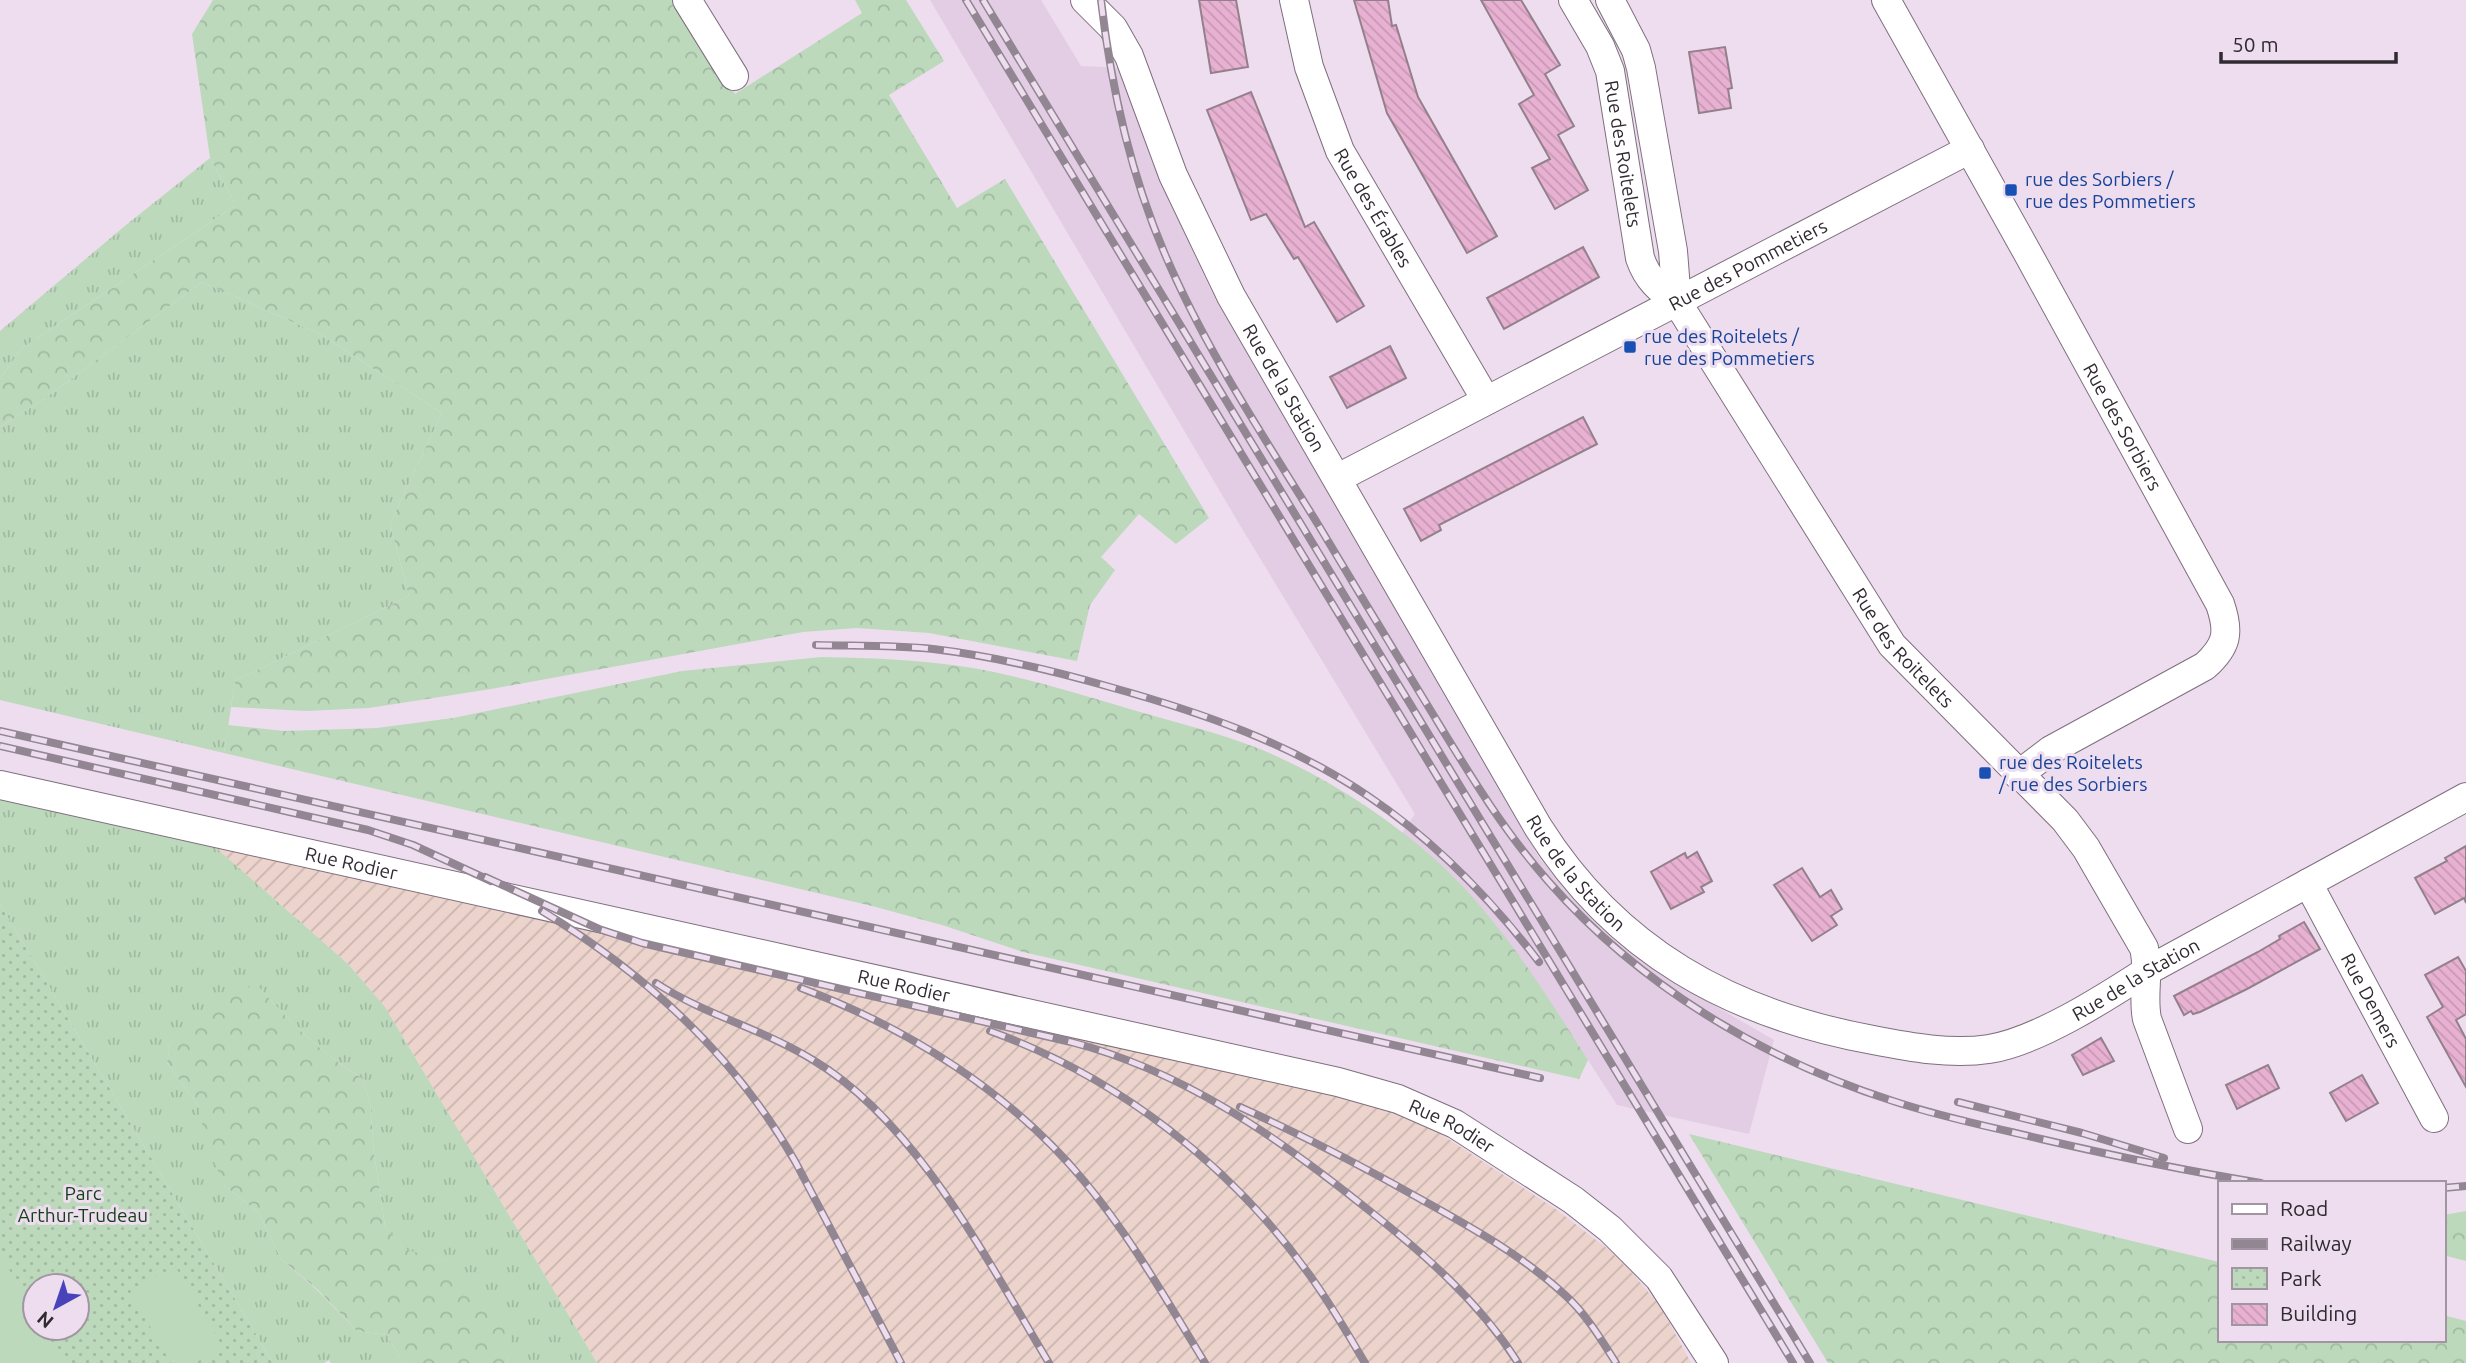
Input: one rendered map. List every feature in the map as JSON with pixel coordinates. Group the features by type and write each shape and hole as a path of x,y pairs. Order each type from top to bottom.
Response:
{"street":[{"path":"687,0 734,76"},
{"name":"Rue de la Station","path":"1085,0 1103,16 1121,40 1142,86 1173,175 1210,256 1256,341 1553,850 1583,887 1616,920 1650,948 1696,979 1750,1006 1793,1021 1898,1045 1969,1050 2021,1041 2466,797"},
{"name":"Rue des Érables","path":"1294,0 1309,66 1340,151 1486,400"},
{"name":"Rue des Roitelets","path":"1573,0 1608,62 1640,258 1651,281 1677,302 1881,629 1908,664 2065,820 2086,848 2144,948 2144,1005 2147,1019 2188,1129"},
{"name":"Rue des Roitelets","path":"1610,0 1627,30 1641,68 1672,251 1677,302"},
{"name":"Rue des Sorbiers","path":"1886,0 2220,604 2226,625 2223,646 2205,666 2051,750 2018,775"},
{"path":"1600,46 1627,30"},
{"name":"Rue des Pommetiers","path":"1338,478 1970,149"},
{"name":"Rue Rodier","path":"0,785 1325,1079 1398,1099 1455,1124 1573,1200 1610,1229 1659,1278 1714,1363"},
{"name":"Rue Demers","path":"2308,883 2434,1118"}],"shaded area":[{"path":"930,0 1041,0 1081,66 1123,68 1151,160 1212,293 1540,859 1598,922 1667,978 1774,1040 1749,1134 1617,1105 1548,998 1487,914 1438,863 1402,833 1415,814 1238,522"},
{"path":"215,847 1200,1064 1376,1106 1433,1129 1557,1210 1609,1250 1661,1307 1691,1363 597,1363 385,1007 348,964"}],"green space":[{"path":"213,0 676,0 735,94 862,13 855,0 906,0 944,61 889,95 957,208 1005,179 1209,518 1176,544 1139,514 1101,557 1115,570 1090,605 1077,661 929,633 857,628 803,632 491,689 369,708 307,711 231,707 235,681 409,596 390,524 442,413 320,334 202,282 44,399 0,427 0,379 21,349 236,205 210,158 192,34"},
{"path":"210,158 236,205 21,349 0,379 0,331"},
{"path":"202,282 320,334 442,413 390,524 409,596 235,681 224,753 0,700 0,427 44,399"},
{"path":"821,657 940,663 1018,678 1229,738 1308,771 1397,828 1438,862 1481,907 1519,956 1588,1060 1579,1079 1023,952 942,925 872,906 224,753 228,725 284,731 377,728 453,718 682,671"},
{"path":"0,799 215,847 348,964 385,1007 597,1363 505,1363 510,1357 445,1261 408,1251 385,1226 370,1103 362,1078 332,1058 305,1035 256,984 170,1044 167,1063 198,1105 225,1186 258,1212 281,1259 317,1290 357,1331 387,1335 403,1363 331,1363 329,1360 324,1363 273,1363 0,904"},
{"name":"Parc Arthur-Trudeau","path":"0,904 273,1363 0,1363"},
{"path":"256,984 305,1035 332,1058 362,1078 370,1103 385,1226 408,1250 445,1261 470,1282 510,1332 510,1357 505,1363 403,1363 387,1335 357,1331 318,1290 281,1259 258,1212 225,1186 208,1149 198,1105 167,1063 170,1044 243,988"},
{"path":"1689,1134 2218,1262 2218,1342 2445,1342 2445,1316 2466,1321 2466,1363 1828,1363"},
{"path":"2466,1211 2466,1261 2445,1256 2445,1215"},
{"path":"0,1254 21,1290 21,1342 51,1342 64,1363 0,1363"},
{"path":"175,1266 223,1347 195,1363 171,1363 130,1292"}],"building":[{"path":"1199,0 1236,0 1248,67 1211,73"},
{"path":"1354,0 1388,0 1392,26 1396,25 1418,97 1497,236 1467,253 1387,113"},
{"path":"1481,0 1521,0 1560,65 1545,74 1574,126 1558,135 1588,190 1555,209 1532,168 1550,159 1519,104 1534,95"},
{"path":"1725,47 1732,88 1728,89 1731,108 1699,113 1689,52"},
{"path":"1251,92 1305,227 1314,222 1364,306 1337,322 1298,257 1294,259 1266,214 1251,220 1207,110"},
{"path":"1583,247 1599,277 1504,329 1487,298"},
{"path":"1390,346 1406,378 1347,408 1330,377"},
{"path":"1583,417 1597,444 1439,525 1441,530 1421,541 1404,509"},
{"path":"2466,846 2466,903 2464,898 2435,914 2415,878 2447,861 2445,858"},
{"path":"1697,852 1712,881 1701,887 1704,892 1671,909 1651,872 1685,853 1687,858"},
{"path":"1802,868 1820,897 1831,890 1842,909 1831,916 1837,925 1812,941 1774,885"},
{"path":"2304,922 2320,949 2200,1012 2193,1014 2191,1011 2184,1015 2174,996 2258,952"},
{"path":"2458,957 2466,971 2466,1014 2456,1020 2466,1039 2466,1087 2427,1017 2443,1007 2425,975"},
{"path":"2101,1038 2114,1061 2083,1075 2072,1055"},
{"path":"2268,1065 2279,1088 2237,1109 2226,1085"},
{"path":"2362,1075 2378,1103 2346,1121 2330,1093"}],"railway":[{"path":"966,0 1793,1363"},
{"path":"983,0 1810,1363"},
{"path":"1101,0 1116,97 1141,191 1164,252 1198,323 1257,426 1472,777 1531,861 1584,919 1663,985 1706,1014 1797,1064 1844,1084 1966,1122 2123,1157 2250,1181"},
{"path":"816,645 933,649 1022,664 1177,707 1276,745 1338,777 1393,813 1439,851 1481,893 1539,962"},
{"path":"0,731 1540,1078"},
{"path":"0,746 368,830 413,845 491,881"},
{"path":"485,877 599,929 642,943 1071,1042 1152,1070 1190,1088 1263,1131 1366,1208 1449,1279 1486,1319 1518,1363"},
{"path":"542,911 617,962 652,990 717,1053 746,1088 796,1163 901,1363"},
{"path":"656,983 694,1004 774,1039 813,1060 850,1087 885,1119 947,1197 1049,1363"},
{"path":"801,988 841,1004 918,1043 955,1066 1024,1119 1055,1149 1101,1202 1148,1270 1205,1363"},
{"path":"990,1031 1083,1073 1169,1130 1208,1163 1246,1198 1280,1236 1318,1288 1365,1363"},
{"path":"1958,1102 2082,1133 2164,1158"},
{"path":"1240,1107 1379,1176 1498,1244 1573,1302 1616,1363"},
{"path":"2445,1188 2466,1186"}],"place":[{"name":"rue des Sorbiers / rue des Pommetiers","path":"2011,190"},
{"name":"rue des Roitelets / rue des Pommetiers","path":"1630,347"},
{"name":"rue des Roitelets / rue des Sorbiers","path":"1985,773"}]}
